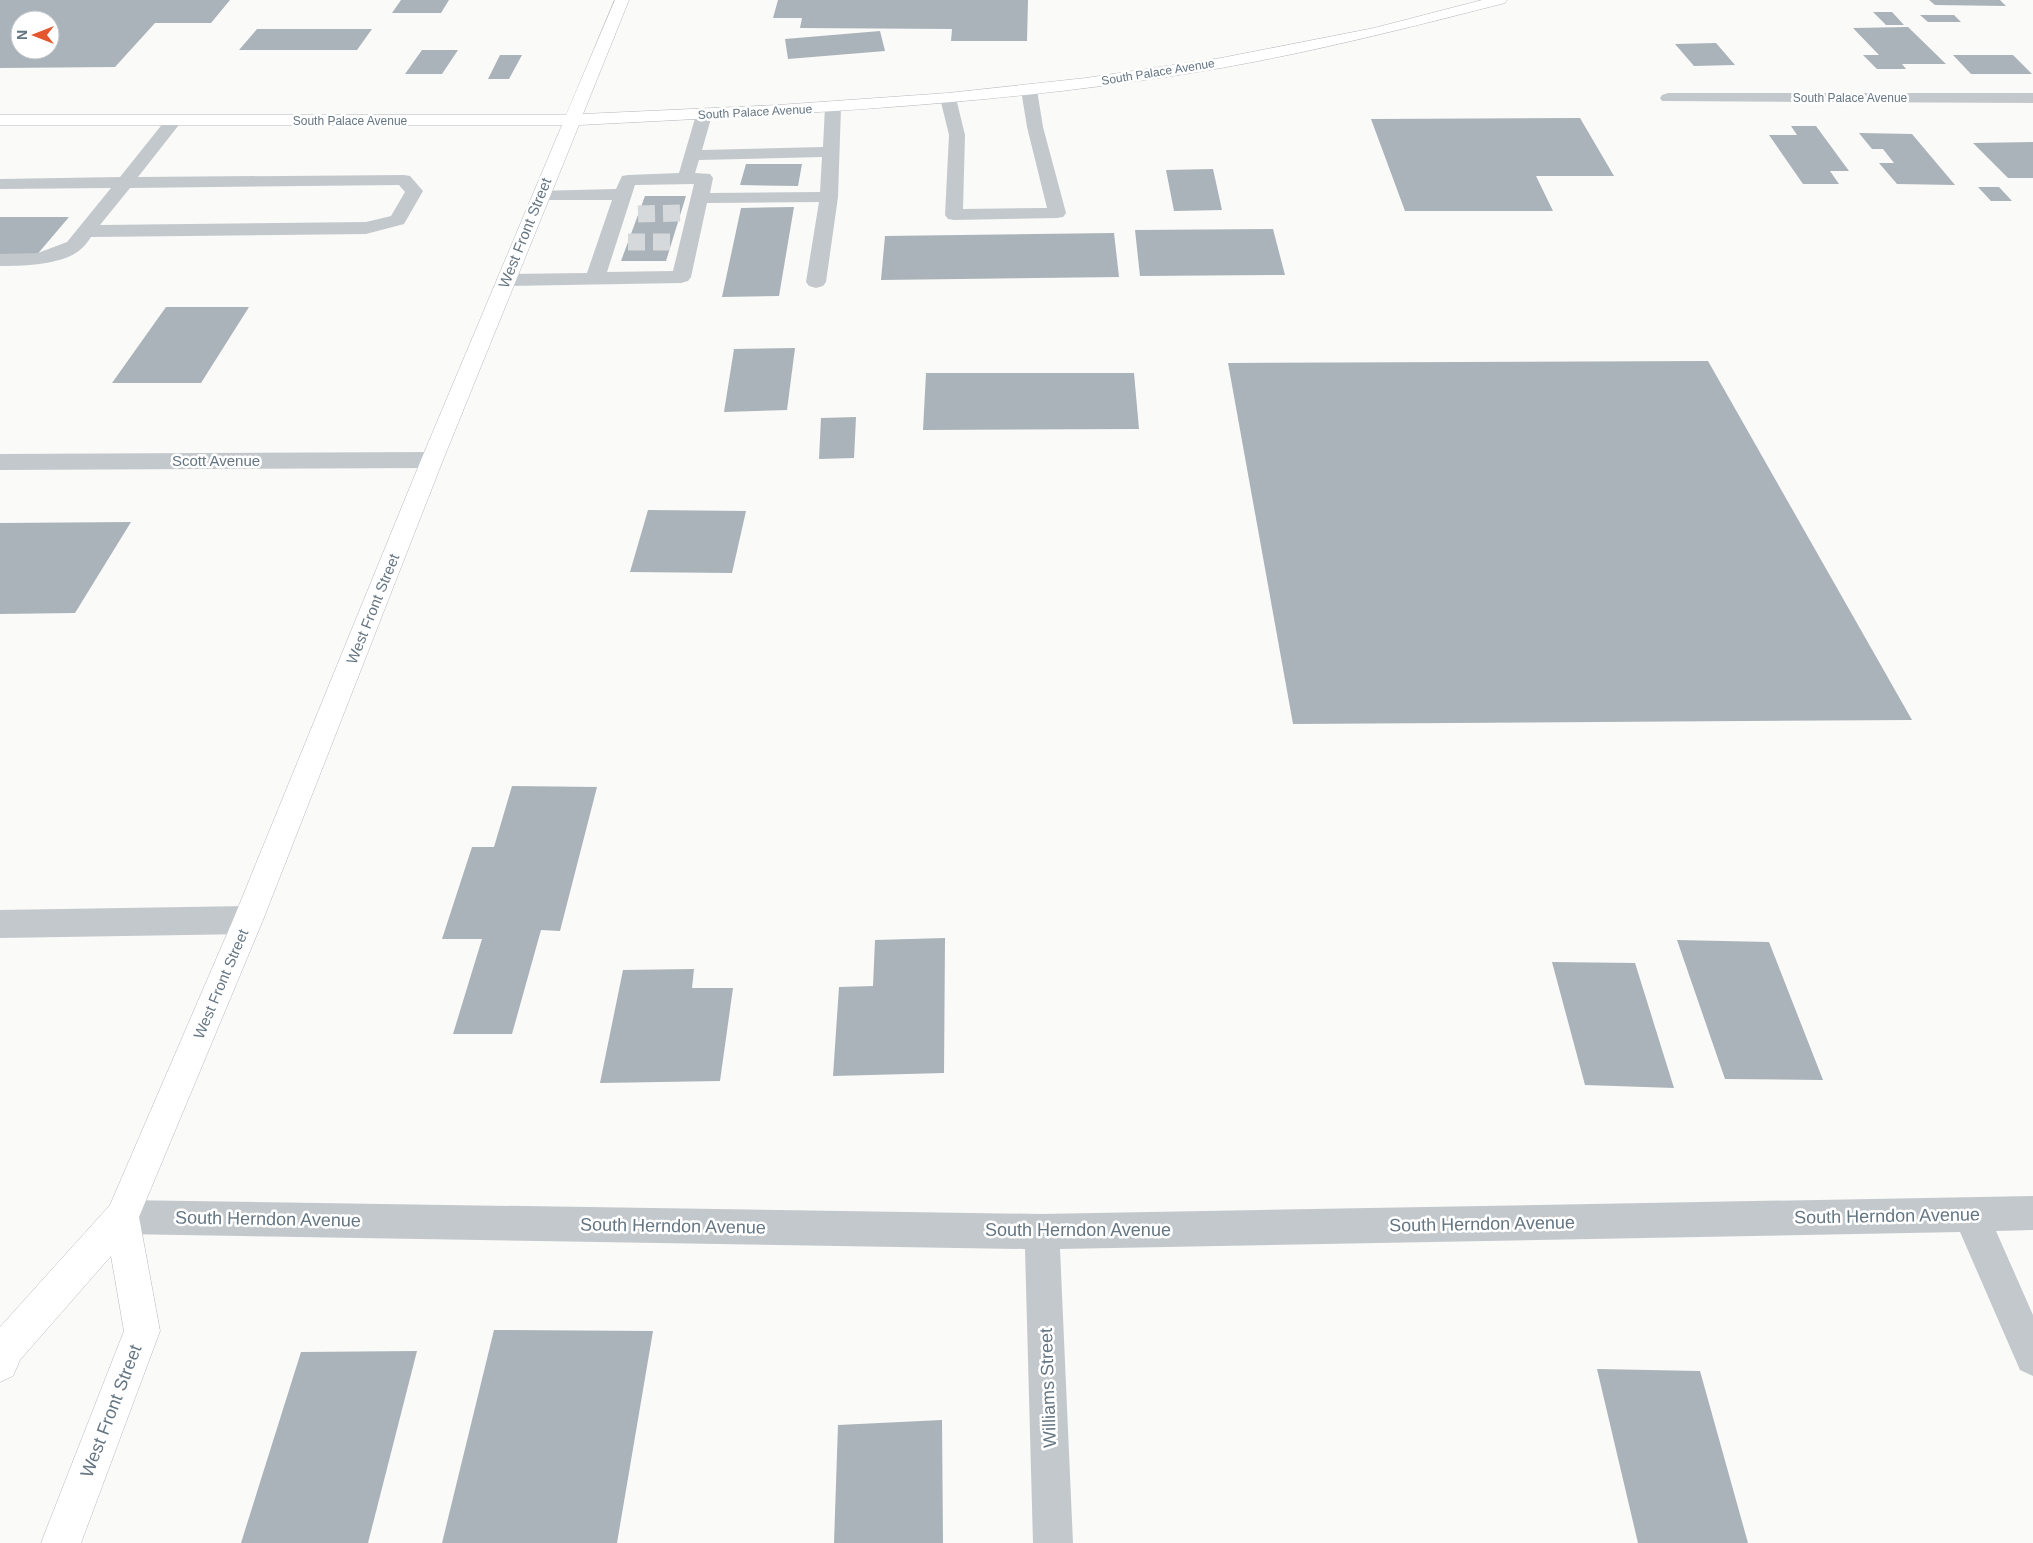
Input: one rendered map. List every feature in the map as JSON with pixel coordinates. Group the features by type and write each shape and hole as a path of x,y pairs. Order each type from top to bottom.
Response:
{"main road":[{"name":"West Front Street","path":"0,1363 6,1348 122,1217 248,920 432,460 622,0"},
{"name":"South Palace Avenue","path":"0,120 572,120 704,115 948,98 1029,90 1150,74 1283,52 1401,26 1500,0"},
{"name":"West Front Street","path":"61,1543 142,1331 122,1217"}],"street":[{"path":"948,98 957,135 954,215 1057,213 1035,127 1029,90"},
{"name":"South Palace Avenue","path":"1668,98 2033,98"},
{"path":"816,282 829,197 833,107"},
{"path":"685,178 704,115"},
{"path":"0,260 29,260 55,256 74,246 88,231 174,121"},
{"path":"692,155 831,152"},
{"path":"506,280 681,278 680,242 704,178 628,180 595,278"},
{"path":"0,184 404,180 414,191 398,220 366,228 88,231"},
{"path":"541,195 624,194"},
{"path":"692,208 829,197"},
{"path":"618,214 638,214"},
{"path":"607,242 628,242"},
{"name":"Scott Avenue","path":"0,462 432,460"},
{"path":"0,924 248,920"},
{"name":"South Herndon Avenue","path":"122,1217 1042,1232 2033,1213"},
{"path":"1970,1214 2033,1357"},
{"name":"Williams Street","path":"1042,1232 1054,1543"}],"building":[{"path":"0,0 230,0 211,23 155,23 115,67 0,68"},
{"path":"401,0 449,0 441,13 392,13"},
{"path":"778,0 1028,0 1027,41 951,41 952,29 800,28 802,18 773,18"},
{"path":"1929,0 2000,0 2006,6 1935,5"},
{"path":"1873,12 1892,12 1904,25 1886,25"},
{"path":"1920,15 1954,15 1961,22 1928,22"},
{"path":"1908,27 1946,64 1902,64 1906,69 1877,69 1863,55 1879,55 1853,28"},
{"path":"257,29 372,29 357,50 239,50"},
{"path":"880,31 885,51 788,59 785,39"},
{"path":"1716,43 1735,65 1694,66 1675,44"},
{"path":"422,50 458,50 442,74 405,74"},
{"path":"500,55 522,55 509,79 488,79"},
{"path":"1953,55 2013,55 2032,74 1971,74"},
{"path":"1580,118 1614,176 1536,176 1553,211 1405,211 1371,119"},
{"path":"1791,126 1816,126 1849,171 1830,171 1839,184 1803,184 1769,135 1797,135"},
{"path":"1859,133 1912,134 1955,185 1897,184 1879,163 1894,163 1883,149 1872,149"},
{"path":"2033,142 2033,178 2008,178 1973,143"},
{"path":"746,164 802,164 798,186 740,185"},
{"path":"1213,169 1222,210 1174,211 1166,170"},
{"path":"1978,187 1999,187 2012,201 1991,201"},
{"path":"645,196 686,196 666,261 621,261"},
{"path":"794,207 779,296 722,297 741,208"},
{"path":"0,217 69,217 35,257 0,257"},
{"path":"1273,229 1285,275 1140,276 1135,230"},
{"path":"1114,233 1119,277 881,280 885,236"},
{"path":"166,307 249,307 201,383 112,383"},
{"path":"795,348 787,410 724,412 734,349"},
{"path":"1708,361 1912,720 1293,724 1228,363"},
{"path":"926,373 1134,373 1139,429 923,430"},
{"path":"856,417 854,458 819,459 821,418"},
{"path":"648,510 746,511 732,573 630,572"},
{"path":"131,522 75,613 0,614 0,523"},
{"path":"512,786 597,787 560,931 541,930 512,1034 453,1034 482,939 442,939 472,847 494,847"},
{"path":"945,938 944,1073 833,1076 839,987 873,986 875,940"},
{"path":"1677,940 1769,942 1823,1080 1725,1079"},
{"path":"1552,962 1635,963 1674,1088 1585,1085"},
{"path":"694,969 692,988 733,988 720,1081 600,1083 623,970"},
{"path":"494,1330 653,1331 617,1543 442,1543"},
{"path":"417,1351 368,1543 241,1543 301,1352"},
{"path":"1597,1369 1700,1371 1748,1543 1638,1543"},
{"path":"942,1420 943,1543 834,1543 838,1425"}],"tunnel":[{"path":"638,214 681,213"},
{"path":"628,242 672,242"}]}
